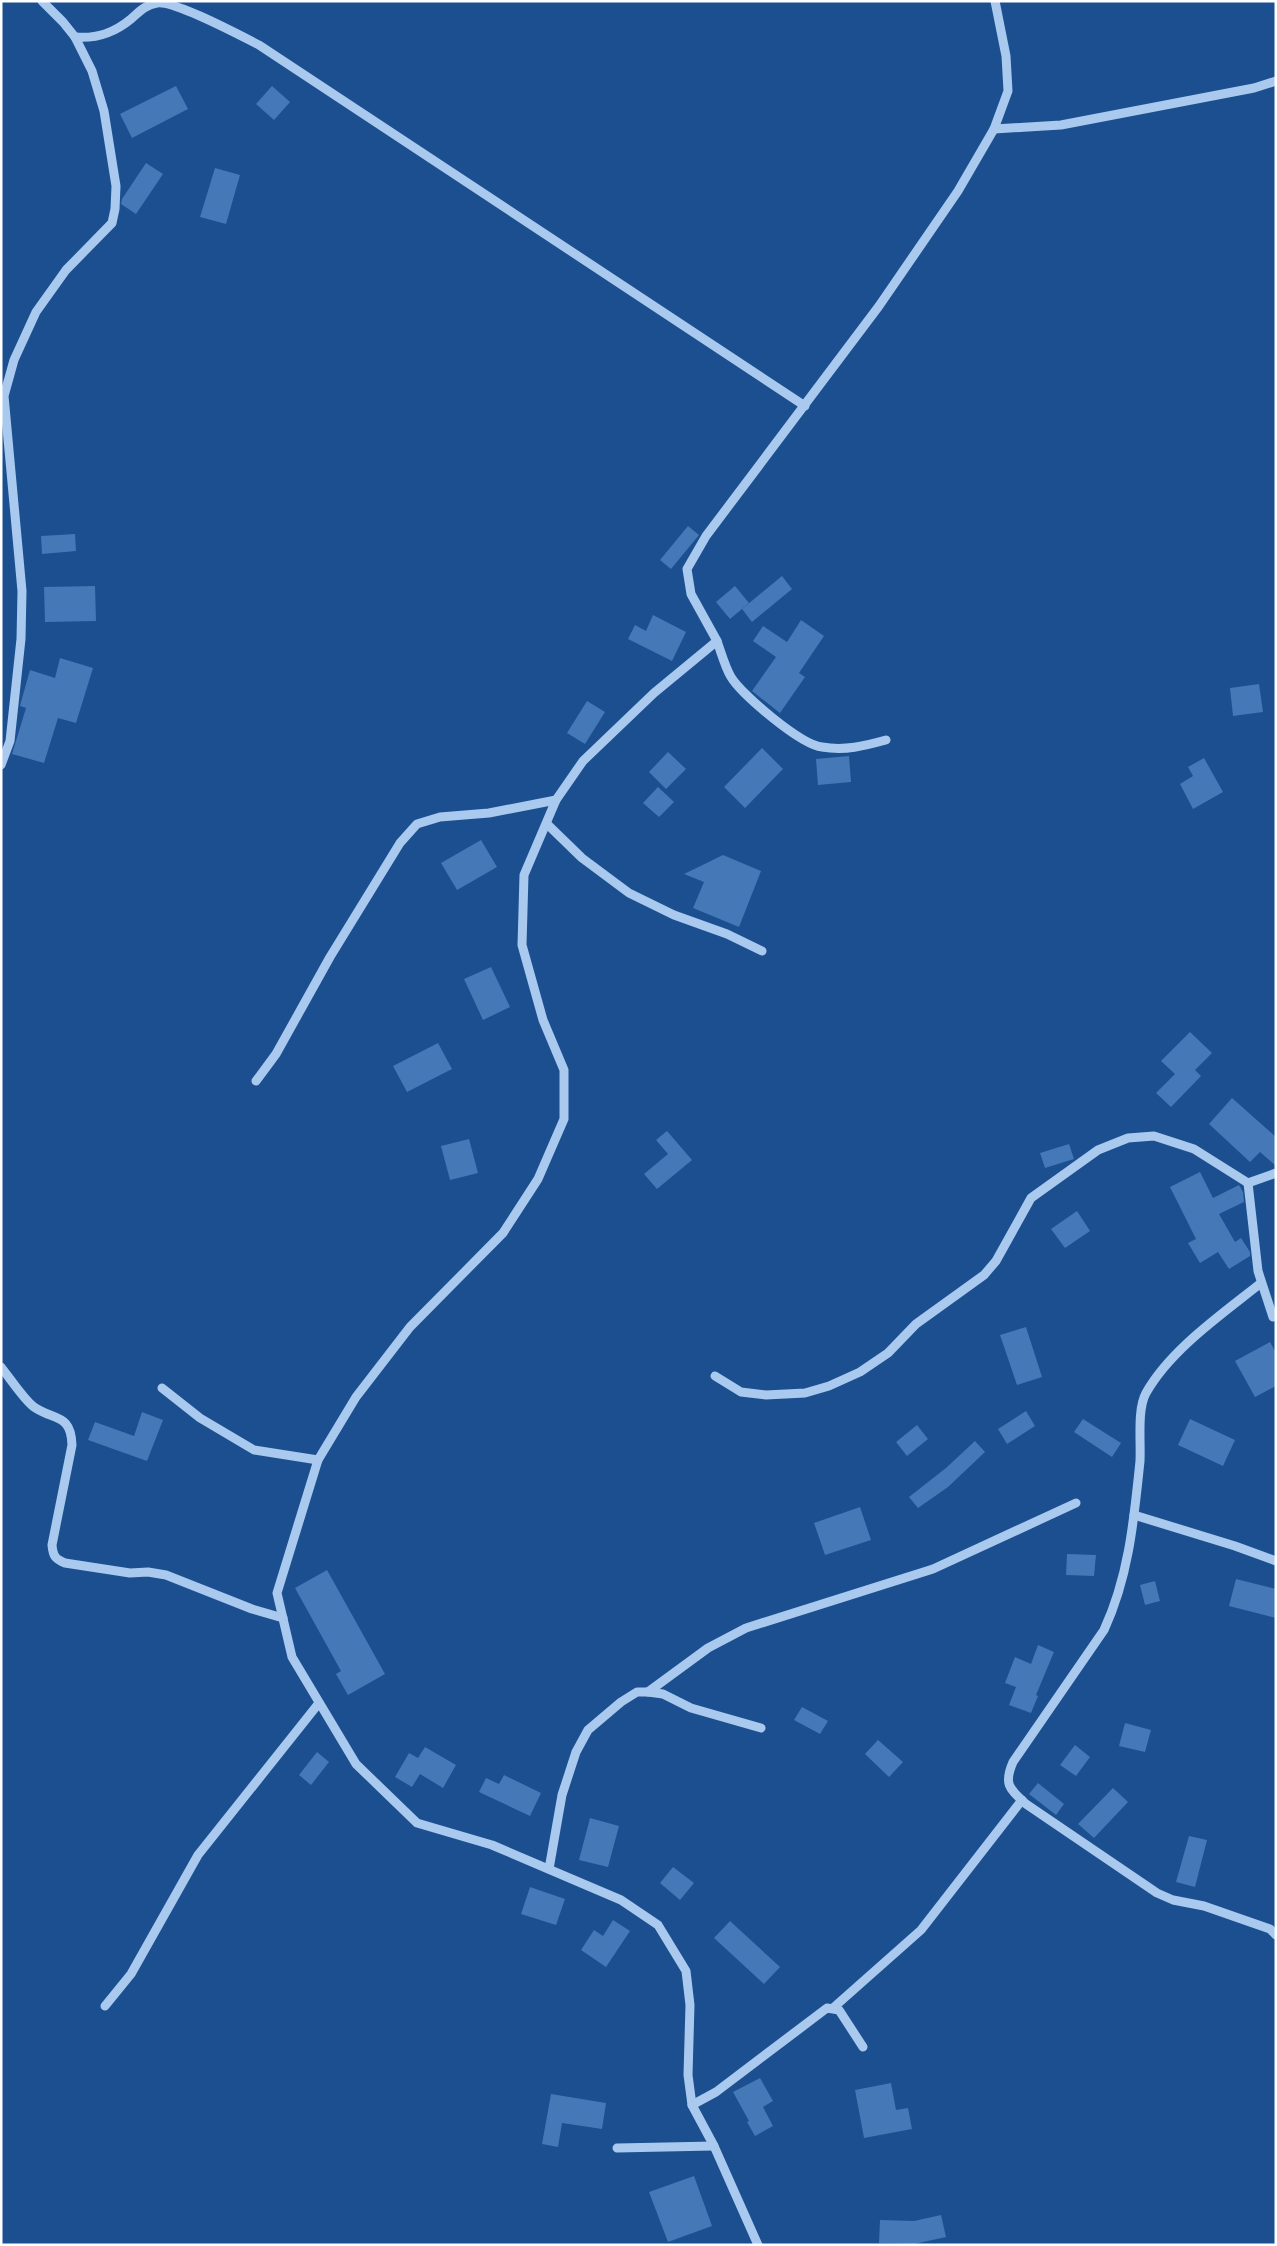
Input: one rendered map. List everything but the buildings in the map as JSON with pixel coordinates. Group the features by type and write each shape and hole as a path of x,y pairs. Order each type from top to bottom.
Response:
{"street":[{"path":"1,765 10,741 21,639 22,591 4,396 14,360 36,312 66,270 112,223 115,209 116,186 104,111 92,71 75,37 42,1"},
{"path":"886,740 852,749 819,747 786,728 752,701 731,676 717,641 691,594 687,569 706,536 879,306 952,199 994,129 1008,91 1006,56 995,1"},
{"path":"75,37 89,38 110,34 142,8 158,2 199,16 260,45 805,406"},
{"path":"994,129 1061,125 1244,90 1276,81"},
{"path":"717,641 654,693 583,761 556,800 524,875 522,945 543,1020 564,1070 564,1119 538,1179 503,1234 410,1326 356,1397 318,1460 276,1593 292,1657 356,1764 417,1823 492,1845 549,1869 621,1900 658,1925 671,1943 686,1971 690,2005 688,2076 692,2105 714,2146 758,2245"},
{"path":"256,1081 276,1054 330,957 400,843 417,824 440,817 489,813 556,800"},
{"path":"547,824 582,858 629,893 674,915 727,934 762,951"},
{"path":"715,1376 741,1392 766,1395 805,1393 829,1386 860,1372 888,1352 916,1324 984,1275 996,1262 1031,1198 1098,1150 1128,1138 1154,1136 1194,1149 1248,1183"},
{"path":"1248,1183 1276,1173"},
{"path":"1248,1183 1261,1283 1273,1317"},
{"path":"1261,1283 1180,1351 1145,1395 1139,1433 1140,1458 1134,1515 1126,1568 1104,1630 1013,1762 1007,1782 1011,1790 1022,1800 1157,1893 1173,1900 1204,1906 1270,1929 1276,1935"},
{"path":"1,1367 33,1407 65,1421 72,1433 72,1445 52,1546 56,1560 130,1573 148,1572 166,1575 204,1591 283,1618"},
{"path":"162,1388 200,1418 254,1450 318,1460"},
{"path":"648,1692 708,1648 746,1628 934,1569 1076,1504"},
{"path":"1134,1515 1235,1546 1276,1561"},
{"path":"549,1869 562,1795 576,1752 588,1730 621,1702 637,1692 662,1694 691,1708 761,1728"},
{"path":"105,2006 131,1974 198,1855 319,1702"},
{"path":"833,2008 921,1930 1022,1800"},
{"path":"692,2105 716,2092 827,2008 839,2010 863,2047"},
{"path":"617,2148 714,2146"}]}
